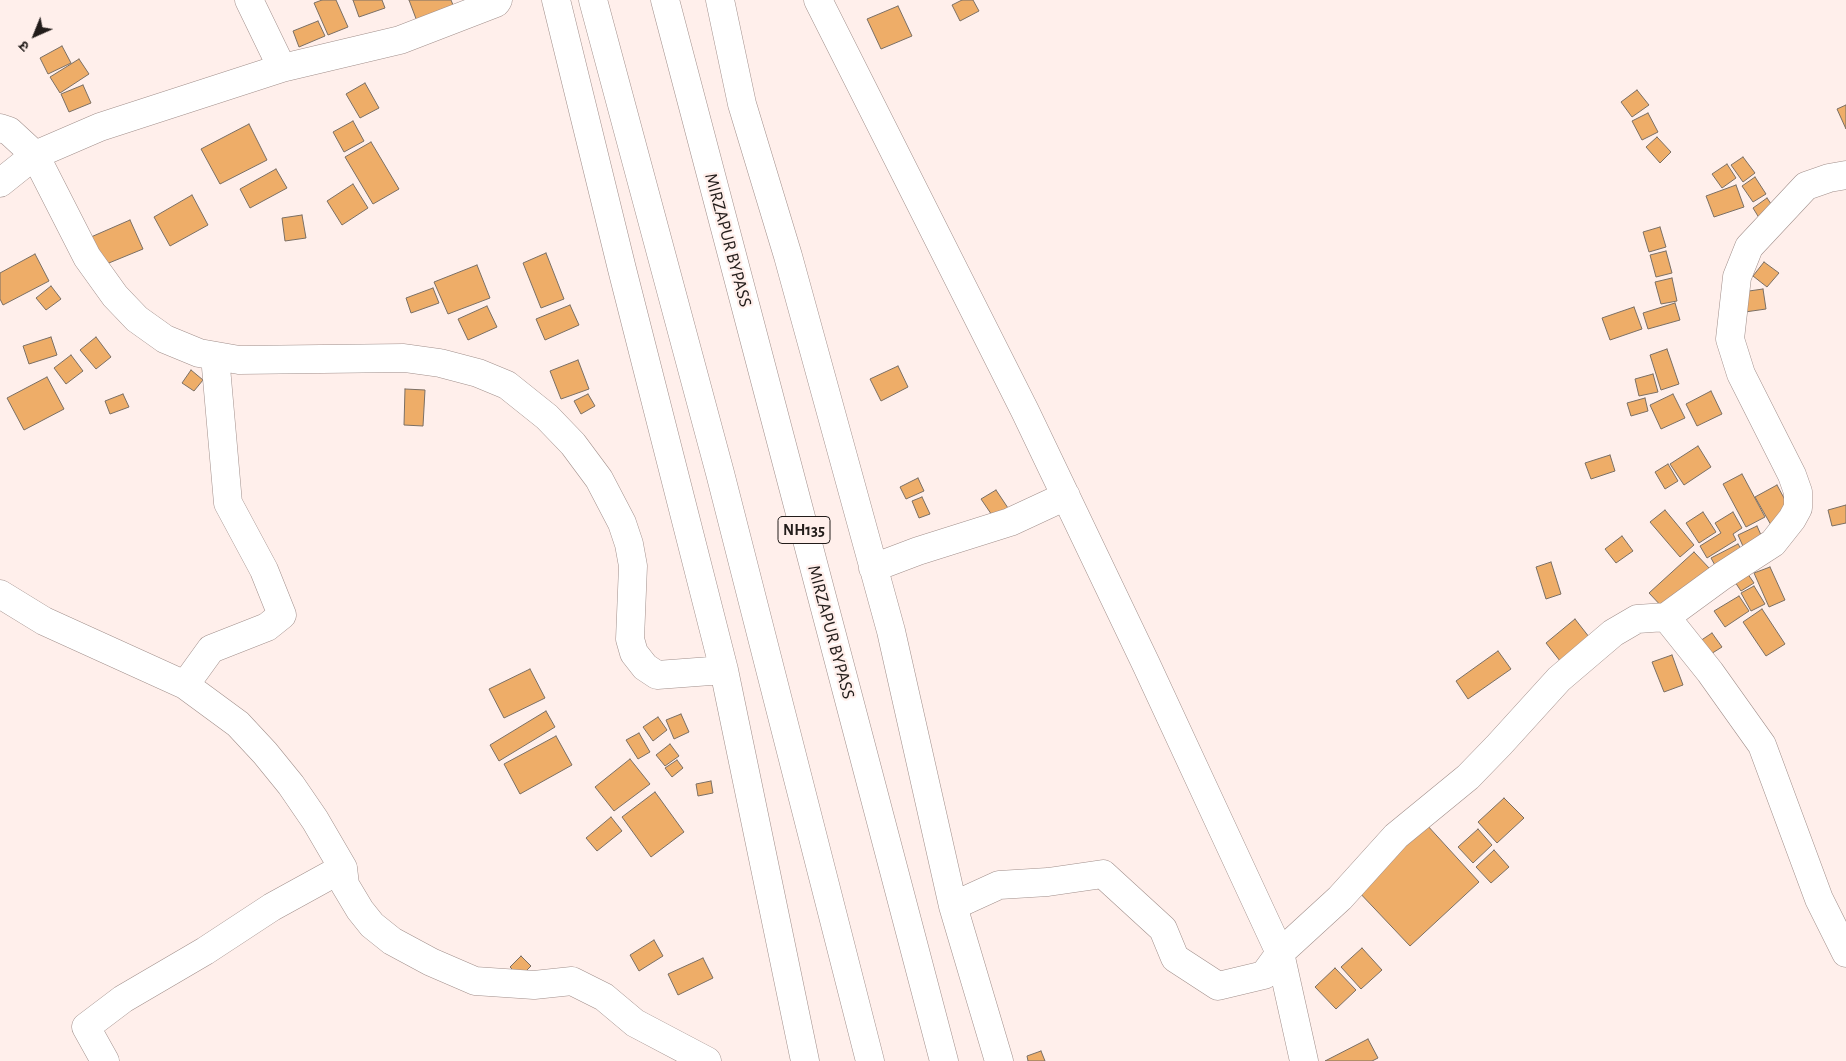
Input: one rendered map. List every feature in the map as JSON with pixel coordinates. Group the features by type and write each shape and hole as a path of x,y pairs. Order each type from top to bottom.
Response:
{"main road":[{"path":"249,0 282,68"},
{"path":"0,183 35,155 100,127 282,68 400,40 496,3 498,0"},
{"path":"556,0 724,670 806,1061"},
{"path":"593,0 720,473 870,1061"},
{"name":"MIRZAPUR BYPASS","path":"665,0 944,1061"},
{"path":"720,0 742,104 788,256 891,630 953,906 999,1061"},
{"path":"818,0 1025,411 1146,664 1280,953 1304,1061"},
{"path":"0,128 8,131 35,155 86,257 115,296 137,320 165,339 199,354 239,360 404,358 440,363 478,373 506,385 547,418 573,444 599,479 622,523 629,544 633,566 630,640 634,653 645,667 657,675 724,670"},
{"path":"953,906 999,885 1048,882 1103,874 1163,929 1175,958 1218,986 1264,976 1280,953 1340,898 1396,836 1468,777 1559,678 1613,633 1637,619 1666,617 1722,576 1773,543 1792,519 1798,508 1798,492 1792,476 1741,374 1730,338 1737,277 1750,247 1806,186 1829,178 1846,175"},
{"path":"185,685 211,649 267,627 282,615 264,570 228,503 215,356"},
{"path":"873,568 918,551 1010,522 1066,496"},
{"path":"0,594 44,621 185,685 238,724 265,753 316,820 343,868 345,885 360,910 372,925 400,945 431,962 475,981 534,985 572,981 604,997 635,1023 707,1061"},
{"path":"1666,617 1710,672 1762,745 1819,899 1846,953"},
{"path":"105,1061 86,1027 122,1000 205,951 272,907 343,868"}],"building":[{"path":"322,0 336,0 348,27 328,35 314,3"},
{"path":"353,0 382,0 385,8 359,17"},
{"path":"409,0 451,0 455,10 418,24"},
{"path":"962,0 973,0 979,11 960,21 952,5"},
{"path":"898,6 912,36 881,49 867,19"},
{"path":"318,21 325,36 299,47 293,31"},
{"path":"62,46 71,63 48,74 40,58"},
{"path":"79,59 89,74 60,93 50,77"},
{"path":"365,83 379,108 360,118 346,94"},
{"path":"83,85 91,103 69,112 61,94"},
{"path":"1637,90 1649,105 1632,117 1621,102"},
{"path":"1846,105 1846,129 1837,109"},
{"path":"1648,113 1658,132 1642,140 1632,121"},
{"path":"353,121 364,141 344,152 333,132"},
{"path":"249,124 267,160 220,184 201,149"},
{"path":"1657,137 1671,152 1660,163 1646,147"},
{"path":"371,142 399,189 373,204 345,157"},
{"path":"1743,157 1755,173 1743,182 1731,165"},
{"path":"1727,164 1736,178 1722,188 1712,174"},
{"path":"276,169 287,188 250,208 240,189"},
{"path":"1755,177 1766,194 1753,202 1742,186"},
{"path":"353,184 368,208 342,225 327,201"},
{"path":"1736,185 1744,207 1714,217 1706,196"},
{"path":"192,195 208,225 170,246 154,217"},
{"path":"1767,198 1776,211 1761,221 1753,208"},
{"path":"302,215 306,238 285,241 282,218"},
{"path":"130,220 143,249 104,265 91,237"},
{"path":"1660,227 1666,247 1649,252 1643,232"},
{"path":"1666,251 1672,273 1656,277 1650,255"},
{"path":"546,253 564,299 541,308 523,263"},
{"path":"35,254 49,281 3,305 0,299 0,273"},
{"path":"1764,262 1779,273 1767,287 1753,276"},
{"path":"477,265 490,298 448,314 434,282"},
{"path":"1672,278 1677,301 1661,304 1655,282"},
{"path":"51,286 61,299 46,310 36,298"},
{"path":"433,288 439,303 411,313 406,298"},
{"path":"1763,289 1766,309 1745,312 1742,292"},
{"path":"1675,303 1680,320 1648,329 1643,313"},
{"path":"570,305 579,325 545,340 536,319"},
{"path":"487,306 497,327 468,340 458,319"},
{"path":"1634,307 1642,329 1610,340 1602,318"},
{"path":"51,337 57,355 29,364 23,346"},
{"path":"96,337 111,357 96,369 80,350"},
{"path":"1667,349 1679,384 1661,390 1650,355"},
{"path":"71,355 83,371 66,384 54,368"},
{"path":"578,360 589,389 561,399 550,371"},
{"path":"898,366 908,387 881,401 870,379"},
{"path":"191,370 203,380 194,391 182,383"},
{"path":"1653,374 1658,392 1639,396 1635,379"},
{"path":"47,377 64,409 24,430 7,398"},
{"path":"405,389 425,390 423,426 404,425"},
{"path":"1711,391 1722,414 1697,426 1686,404"},
{"path":"123,394 129,407 110,414 105,401"},
{"path":"588,394 595,406 581,414 574,401"},
{"path":"1673,394 1685,418 1661,429 1650,405"},
{"path":"1645,398 1648,411 1631,416 1627,403"},
{"path":"1698,446 1711,467 1684,485 1670,464"},
{"path":"1610,455 1615,471 1591,479 1585,463"},
{"path":"1668,464 1678,481 1665,489 1655,472"},
{"path":"1742,474 1765,517 1746,527 1723,484"},
{"path":"918,478 924,491 906,499 900,487"},
{"path":"1777,485 1792,513 1771,525 1755,497"},
{"path":"996,490 1010,511 996,521 981,499"},
{"path":"922,497 930,514 919,518 912,501"},
{"path":"1846,505 1846,523 1832,526 1828,510"},
{"path":"1665,510 1694,545 1680,557 1650,522"},
{"path":"1703,512 1716,532 1699,543 1686,523"},
{"path":"1733,512 1742,528 1733,534 1736,540 1707,558 1700,546 1721,533 1715,523"},
{"path":"1757,526 1765,544 1746,553 1738,535"},
{"path":"1622,536 1633,551 1616,563 1605,549"},
{"path":"1738,544 1745,555 1717,569 1711,558"},
{"path":"1694,552 1710,569 1665,610 1649,593"},
{"path":"1551,562 1561,594 1546,599 1536,567"},
{"path":"1770,567 1785,600 1769,607 1754,573"},
{"path":"1745,570 1754,583 1741,591 1733,579"},
{"path":"1754,586 1765,604 1751,611 1741,593"},
{"path":"1739,596 1749,611 1725,627 1714,611"},
{"path":"1762,609 1785,644 1766,656 1743,622"},
{"path":"1575,619 1593,642 1564,666 1546,643"},
{"path":"1712,633 1722,647 1706,657 1697,643"},
{"path":"1498,651 1511,669 1468,699 1456,681"},
{"path":"1672,655 1683,685 1664,692 1652,662"},
{"path":"530,669 545,698 504,718 489,689"},
{"path":"546,711 555,727 499,761 490,745"},
{"path":"681,714 689,732 674,739 666,720"},
{"path":"658,717 667,730 653,741 643,727"},
{"path":"639,733 650,752 638,759 626,740"},
{"path":"556,736 572,765 520,794 504,764"},
{"path":"670,744 679,756 665,766 656,755"},
{"path":"630,759 650,784 614,811 595,787"},
{"path":"677,760 683,768 672,777 665,768"},
{"path":"711,781 713,793 698,796 696,784"},
{"path":"655,792 684,832 651,857 622,817"},
{"path":"1504,798 1524,818 1497,843 1478,822"},
{"path":"611,817 622,831 597,851 586,838"},
{"path":"1426,824 1479,882 1410,946 1356,889"},
{"path":"1478,829 1492,845 1473,863 1458,847"},
{"path":"1494,850 1509,867 1491,883 1476,867"},
{"path":"654,940 663,956 639,971 630,955"},
{"path":"1362,948 1382,970 1361,989 1341,967"},
{"path":"521,956 531,966 520,977 510,967"},
{"path":"703,958 713,978 678,995 668,974"},
{"path":"1335,968 1356,990 1336,1009 1315,987"},
{"path":"1368,1039 1378,1058 1372,1061 1325,1061"},
{"path":"1041,1051 1045,1061 1028,1061 1027,1056"}]}
